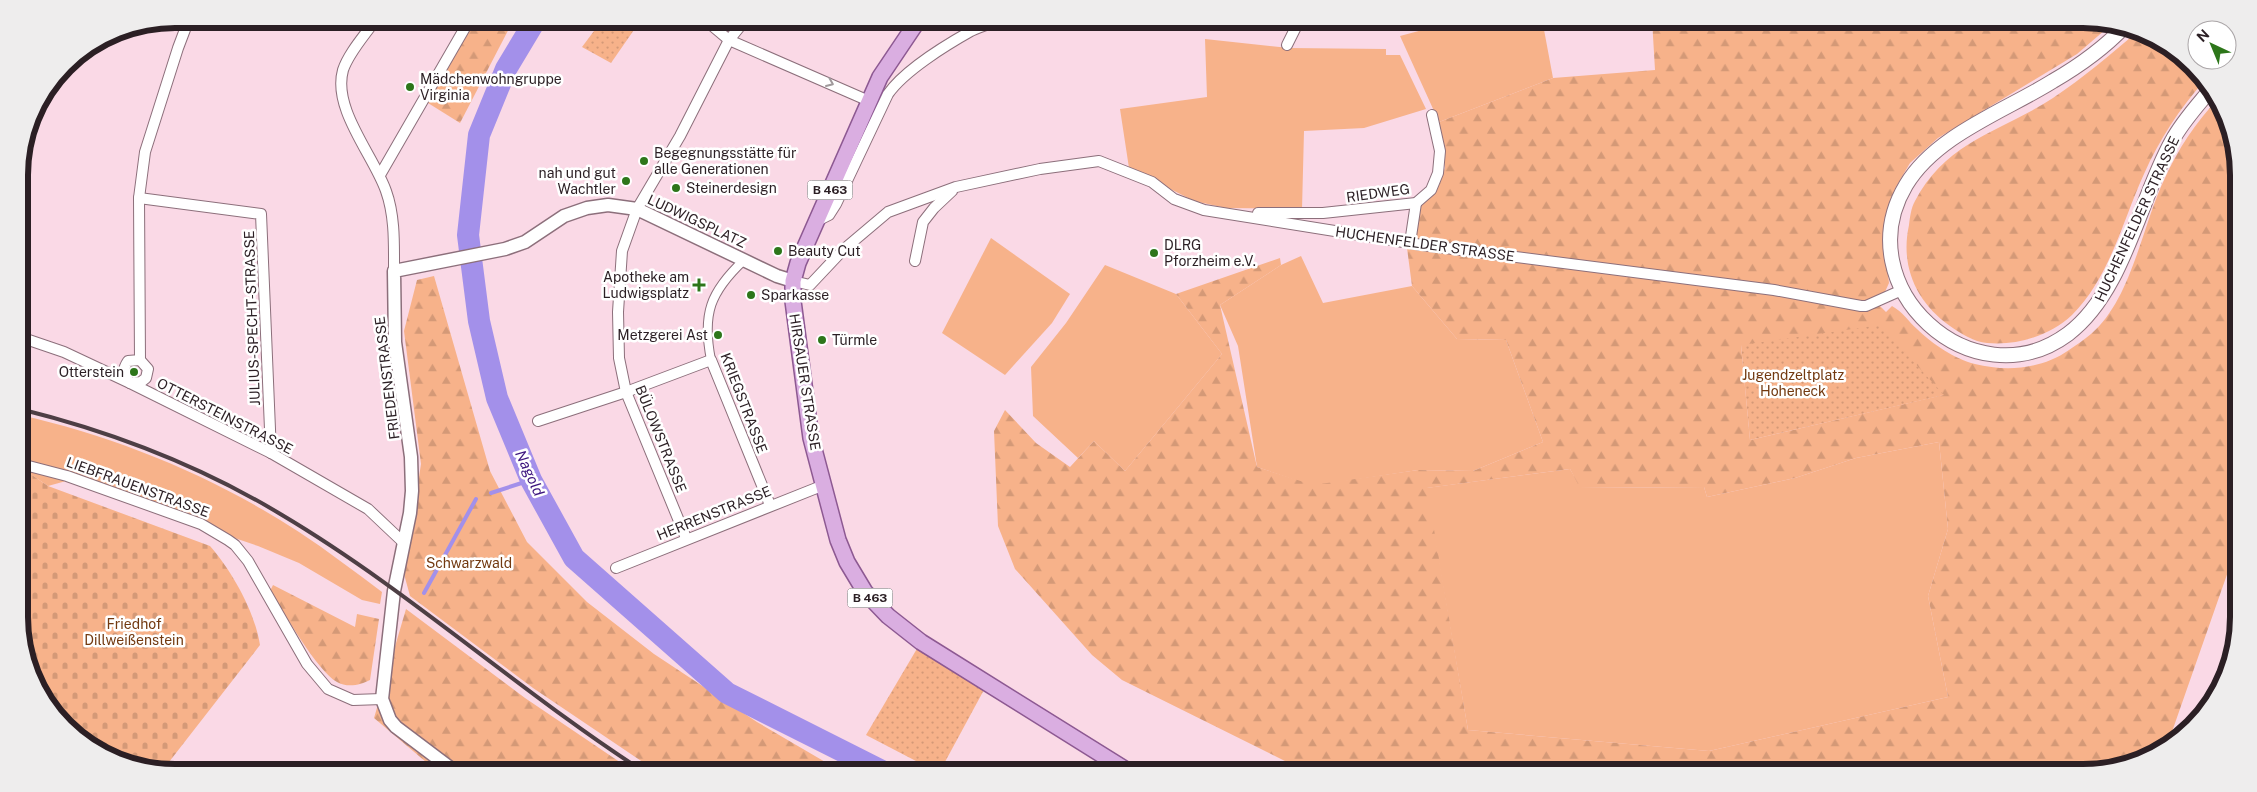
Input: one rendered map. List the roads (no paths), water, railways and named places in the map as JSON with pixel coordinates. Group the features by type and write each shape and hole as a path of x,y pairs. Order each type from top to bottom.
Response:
{"main road":[{"name":"HIRSAUER STRASSE","path":"913,28 891,58 869,101 798,262 793,281 793,301 811,438 836,532 848,562 866,592 888,616 921,642 1117,764"},
{"name":"HUCHENFELDER STRASSE","path":"2118,32 2088,58 2054,81 1970,128 1924,162 1905,186 1891,230 1893,264 1902,290 1910,304 1926,324 1946,339 1972,349 1998,354 2034,350 2068,334 2094,309 2110,283 2172,140 2206,95"}],"street":[{"path":"140,360 128,361 123,368 124,376 130,383 141,382 146,378 148,369 140,360 139,198 145,152 186,28"},
{"name":"FRIEDENSTRASSE","path":"370,28 345,66 342,88 347,110 386,190 393,226 395,342 411,457 412,491 394,591 382,699"},
{"path":"380,176 465,28"},
{"path":"715,28 729,40 869,101"},
{"name":"BÜLOWSTRASSE","path":"686,538 626,392 619,358 618,312 622,251 637,209 680,136 729,40 739,28"},
{"path":"817,221 829,215 846,184 888,94 897,82 907,72 978,28"},
{"path":"1287,45 1296,28"},
{"name":"RIEDWEG","path":"1248,216 1257,213 1323,214 1416,203 1431,190 1438,173 1440,151 1432,115"},
{"name":"HUCHENFELDER STRASSE","path":"793,281 810,285 843,250 888,212 956,187 1040,170 1099,161 1152,182 1174,199 1204,210 1410,243 1774,290 1861,306 1866,306 1902,290"},
{"path":"915,261 923,222 934,208 956,187"},
{"name":"JULIUS-SPECHT-STRASSE","path":"139,198 261,214 271,453"},
{"path":"1410,243 1416,203"},
{"name":"LUDWIGSPLATZ","path":"394,271 505,249 525,242 564,216 587,208 608,205 637,209 778,276 793,281"},
{"name":"KRIEGSTRASSE","path":"744,260 722,285 708,313 707,339 711,360 770,505"},
{"name":"OTTERSTEINSTRASSE","path":"28,340 64,352 271,453 368,509 404,543"},
{"path":"538,421 626,392 711,360"},
{"name":"LIEBFRAUENSTRASSE","path":"28,466 67,476 201,524 228,540 235,545 248,561 307,664 328,689 352,700 382,699"},
{"name":"HERRENSTRASSE","path":"616,568 686,538 824,485"},
{"path":"382,699 390,720 396,727 445,764"}],"waterway":[{"name":"Nagold","path":"531,28 506,69 479,135 468,235 479,321 497,398 531,480 574,558 727,693 868,764"},
{"path":"491,493 531,480"},
{"path":"424,593 476,499"}],"railway":[{"path":"28,411 89,428 156,452 220,481 282,515 375,576 554,710 633,764"}],"place":[{"name":"Mädchenwohngruppe Virginia","path":"410,87"},
{"name":"Begegnungsstätte für alle Generationen","path":"644,161"},
{"name":"nah und gut Wachtler","path":"626,181"},
{"name":"Steinerdesign","path":"676,188"},
{"name":"Beauty Cut","path":"778,251"},
{"name":"DLRG Pforzheim e.V.","path":"1154,253"},
{"name":"Apotheke am Ludwigsplatz","path":"699,285"},
{"name":"Sparkasse","path":"751,295"},
{"name":"Metzgerei Ast","path":"718,335"},
{"name":"Türmle","path":"822,340"},
{"name":"Otterstein","path":"134,372"}],"park label":[{"name":"Jugendzeltplatz Hoheneck","path":"1793,384"},
{"name":"Schwarzwald","path":"469,563"},
{"name":"Friedhof Dillweißenstein","path":"134,632"}]}
